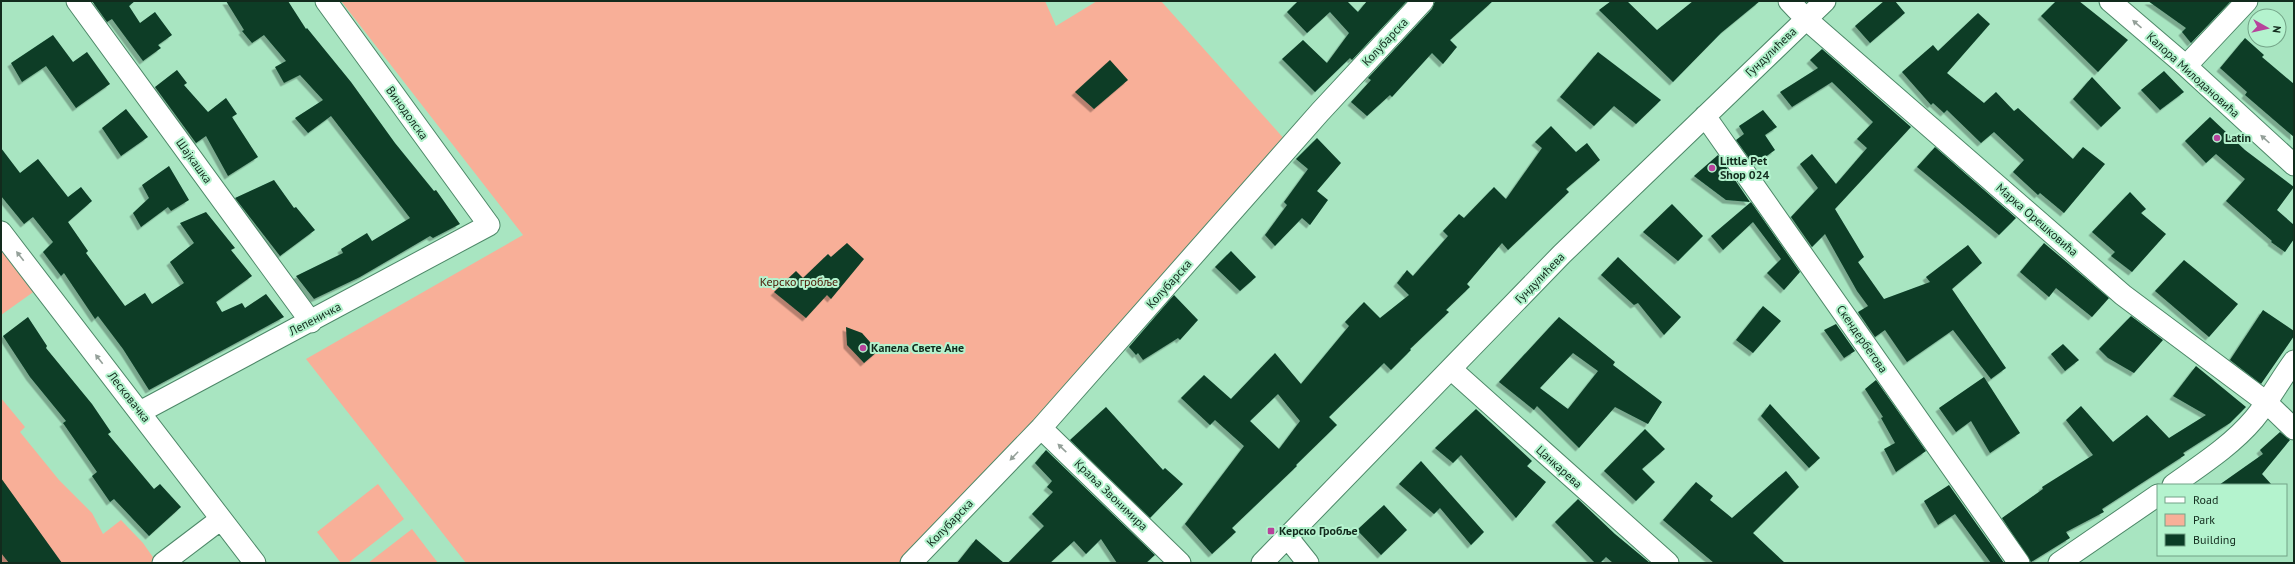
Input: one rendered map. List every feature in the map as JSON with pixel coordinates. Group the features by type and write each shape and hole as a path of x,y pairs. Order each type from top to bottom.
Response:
{"street":[{"name":"Шајкашка","path":"77,1 311,322"},
{"name":"Винодолска","path":"326,1 489,225"},
{"name":"Колубарска","path":"911,563 1041,428 1320,112 1423,1"},
{"name":"Марка Орешковића","path":"1789,1 1806,19 2123,295 2266,402 2294,429"},
{"name":"Гундулићева","path":"1262,563 1288,538 1562,254 1825,1"},
{"name":"Калора Милодановића","path":"2110,1 2186,66 2294,165"},
{"path":"2186,66 2247,1"},
{"name":"Скендербегова","path":"1705,116 2019,563"},
{"name":"Лепеничка","path":"140,412 311,322 489,225"},
{"name":"Лесковачка","path":"1,232 255,563"},
{"path":"2174,484 2212,458 2235,439 2254,419 2294,361"},
{"name":"Цанкарева","path":"1451,369 1668,563"},
{"name":"Краља Звонимира","path":"1041,428 1180,563"},
{"path":"2059,563 2157,496"},
{"path":"163,563 221,519"},
{"path":"1288,538 1308,563"}],"green space":[{"name":"Керско гробље","path":"341,1 1045,1 1056,26 1097,1 1161,1 1287,142 915,563 466,563 306,359 523,235"},
{"path":"1,238 39,288 1,315"},
{"path":"1,398 25,427 20,432 59,480 92,513 103,534 121,520 143,543 157,563 3,563 1,560"},
{"path":"378,484 404,519 348,563 341,563 317,532"},
{"path":"412,529 438,563 368,563"}],"building":[{"path":"92,1 135,1 129,6 140,23 155,12 172,35 158,45 161,48 143,61 112,19 107,22"},
{"path":"226,1 288,1 306,29 307,28 351,82 395,143 434,191 436,190 460,224 433,238 430,236 360,277 314,299 296,276 343,253 341,249 367,233 372,241 410,218 331,116 308,133 295,118 323,100 300,75 284,83 275,67 286,61 264,35 252,43 242,31 244,30"},
{"path":"1298,1 1347,1 1358,12 1367,1 1407,1 1352,60 1350,58 1315,92 1282,59 1303,40 1327,63 1349,33 1330,12 1307,33 1287,12"},
{"path":"1435,1 1493,1 1450,40 1457,47 1443,64 1432,53 1392,97 1390,95 1367,116 1351,102 1371,80 1368,78 1432,9"},
{"path":"1611,1 1627,1 1657,30 1693,1 1760,1 1721,33 1673,82 1599,10"},
{"path":"1884,1 1895,1 1905,13 1870,43 1855,26"},
{"path":"2056,1 2079,1 2128,40 2098,72 2041,16"},
{"path":"2148,1 2231,1 2191,43 2182,32 2186,28"},
{"path":"1978,13 1990,24 1947,73 1984,103 1996,92 2014,111 2018,108 2073,159 2083,147 2105,164 2064,213 2040,193 2038,195 2013,172 2024,160 1994,132 1981,143 1947,110 1944,113 1933,103 1931,105 1902,72 1933,45 1938,51"},
{"path":"53,35 73,62 87,52 110,84 76,108 46,66 22,82 11,63"},
{"path":"2245,38 2247,40 2247,48 2256,48 2264,55 2262,57 2294,84 2294,137 2245,95 2247,92 2220,68"},
{"path":"1822,49 1911,127 1835,209 1864,257 1858,262 1884,299 1930,282 1926,277 1968,245 1982,263 1952,289 2006,368 1991,379 1953,330 1907,362 1885,330 1875,337 1858,312 1868,306 1857,291 1825,234 1812,247 1791,217 1818,188 1800,164 1812,154 1836,184 1867,148 1857,139 1873,122 1832,82 1792,107 1780,92 1818,68 1810,60"},
{"path":"1598,52 1661,100 1636,124 1614,106 1594,126 1560,97"},
{"path":"1110,60 1128,80 1094,109 1075,92"},
{"path":"177,70 187,83 184,85 208,112 226,98 237,114 232,117 258,157 228,176 206,136 196,143 155,87"},
{"path":"2164,71 2184,92 2160,110 2141,90"},
{"path":"2092,77 2121,108 2101,127 2073,99"},
{"path":"126,109 148,137 121,156 102,128"},
{"path":"1763,110 1777,127 1765,135 1775,150 1754,165 1736,140 1744,134 1739,126"},
{"path":"2210,117 2245,150 2294,187 2277,210 2294,225 2294,239 2285,252 2271,242 2272,241 2226,201 2245,179 2216,154 2206,163 2185,141"},
{"path":"1551,126 1576,152 1587,143 1600,160 1566,189 1569,192 1508,250 1502,243 1467,284 1470,287 1446,310 1449,312 1410,349 1411,350 1391,370 1384,363 1329,417 1337,425 1296,465 1297,466 1232,528 1236,532 1212,554 1185,524 1244,446 1215,420 1210,425 1181,398 1204,375 1231,399 1275,353 1301,384 1349,326 1345,322 1364,302 1380,318 1409,295 1397,283 1407,270 1413,276 1448,236 1443,231 1459,214 1464,218 1494,187 1506,199 1542,148 1535,142","holes":["1278,394 1300,421 1279,449 1250,421"]},
{"path":"1317,138 1341,163 1317,191 1328,200 1310,225 1302,218 1275,246 1265,235 1287,205 1284,202 1308,169 1296,159"},
{"path":"1935,147 2016,218 1999,235 1917,167"},
{"path":"1,148 20,173 38,159 68,197 81,187 92,201 68,222 88,251 86,253 125,306 145,293 152,304 184,283 170,262 194,243 180,223 206,212 235,248 231,250 252,276 216,302 222,312 242,303 245,308 266,294 284,317 149,390 123,349 98,316 95,319 64,273 61,276 43,252 53,242 33,217 24,224 1,196"},
{"path":"1718,155 1750,202 1726,200 1694,176"},
{"path":"169,166 189,200 171,211 168,207 141,227 133,213 149,198 142,185"},
{"path":"274,180 294,208 296,207 315,230 280,256 235,198"},
{"path":"2130,192 2146,209 2141,213 2166,234 2132,272 2111,256 2115,252 2092,232"},
{"path":"1751,202 1800,272 1784,290 1767,273 1781,259 1753,222 1723,250 1711,236"},
{"path":"1672,204 1703,236 1678,261 1643,232"},
{"path":"847,243 864,259 831,299 827,295 806,318 774,292 796,271 803,278 828,254 831,257"},
{"path":"2044,243 2109,298 2092,317 2056,288 2049,297 2020,272"},
{"path":"1231,251 1256,277 1240,291 1215,267"},
{"path":"1618,257 1681,317 1664,335 1638,303 1634,305 1601,275"},
{"path":"2184,260 2238,304 2209,337 2155,291"},
{"path":"1174,295 1198,320 1180,340 1178,338 1143,360 1138,353 1136,355 1129,347"},
{"path":"1763,306 1781,321 1753,353 1736,340"},
{"path":"2263,310 2294,331 2294,336 2261,384 2230,360"},
{"path":"2131,316 2163,340 2134,373 2108,358 2099,349"},
{"path":"28,317 47,346 46,348 92,404 111,432 108,434 154,489 160,484 181,507 149,536 114,499 110,502 92,476 97,472 63,423 66,421 30,377 3,336"},
{"path":"1559,317 1615,362 1613,365 1662,402 1648,424 1615,407 1579,448 1537,406 1534,410 1499,382","holes":["1573,353 1598,371 1568,409 1540,388"]},
{"path":"1836,324 1855,351 1844,358 1824,330"},
{"name":"Капела Свете Ане","path":"846,327 862,333 878,351 864,363 847,345"},
{"path":"2063,344 2079,360 2065,371 2051,354"},
{"path":"2196,366 2246,407 2230,423 2183,453 2185,455 2102,509 2104,512 2066,532 2070,538 2031,562 2002,518 2043,489 2042,487 2093,455 2066,420 2081,406 2113,442 2147,415 2169,438 2206,415 2173,396"},
{"path":"1984,377 2020,433 1990,453 1971,421 1956,432 1939,408"},
{"path":"1876,380 1926,451 1896,472 1884,449 1895,443 1881,418 1883,417 1865,389"},
{"path":"1770,404 1820,458 1809,468 1761,416"},
{"path":"1106,407 1163,470 1165,468 1183,484 1150,518 1070,440"},
{"path":"1476,409 1532,461 1527,466 1546,482 1516,518 1461,455 1453,463 1435,448"},
{"path":"1645,429 1665,449 1642,469 1655,482 1636,501 1604,471"},
{"path":"2280,432 2290,440 2262,474 2271,484 2220,484 2263,454 2260,450"},
{"path":"1046,450 1155,555 1146,563 1117,563 1101,539 1086,554 1074,541 1050,563 1008,563 1044,526 1032,514 1053,492 1047,487 1052,481 1035,463"},
{"path":"1421,461 1484,532 1471,545 1440,508 1434,514 1399,484"},
{"path":"1786,471 1799,487 1753,533 1785,563 1714,563 1663,520 1696,482 1713,496 1710,500 1732,518"},
{"path":"1,478 62,563 9,563 1,553"},
{"path":"1949,485 2004,563 1991,563 1955,514 1938,525 1924,501"},
{"path":"1578,499 1615,534 1650,563 1613,563 1606,557 1600,563 1595,563 1555,522"},
{"path":"1384,505 1407,530 1381,555 1357,530"},
{"path":"976,539 1004,563 957,563"}],"place":[{"name":"Latin","path":"2217,138"},
{"name":"Little Pet Shop 024","path":"1712,168"},
{"name":"Капела Свете Ане","path":"863,348"},
{"name":"Керско Гробље","path":"1271,531"}]}
